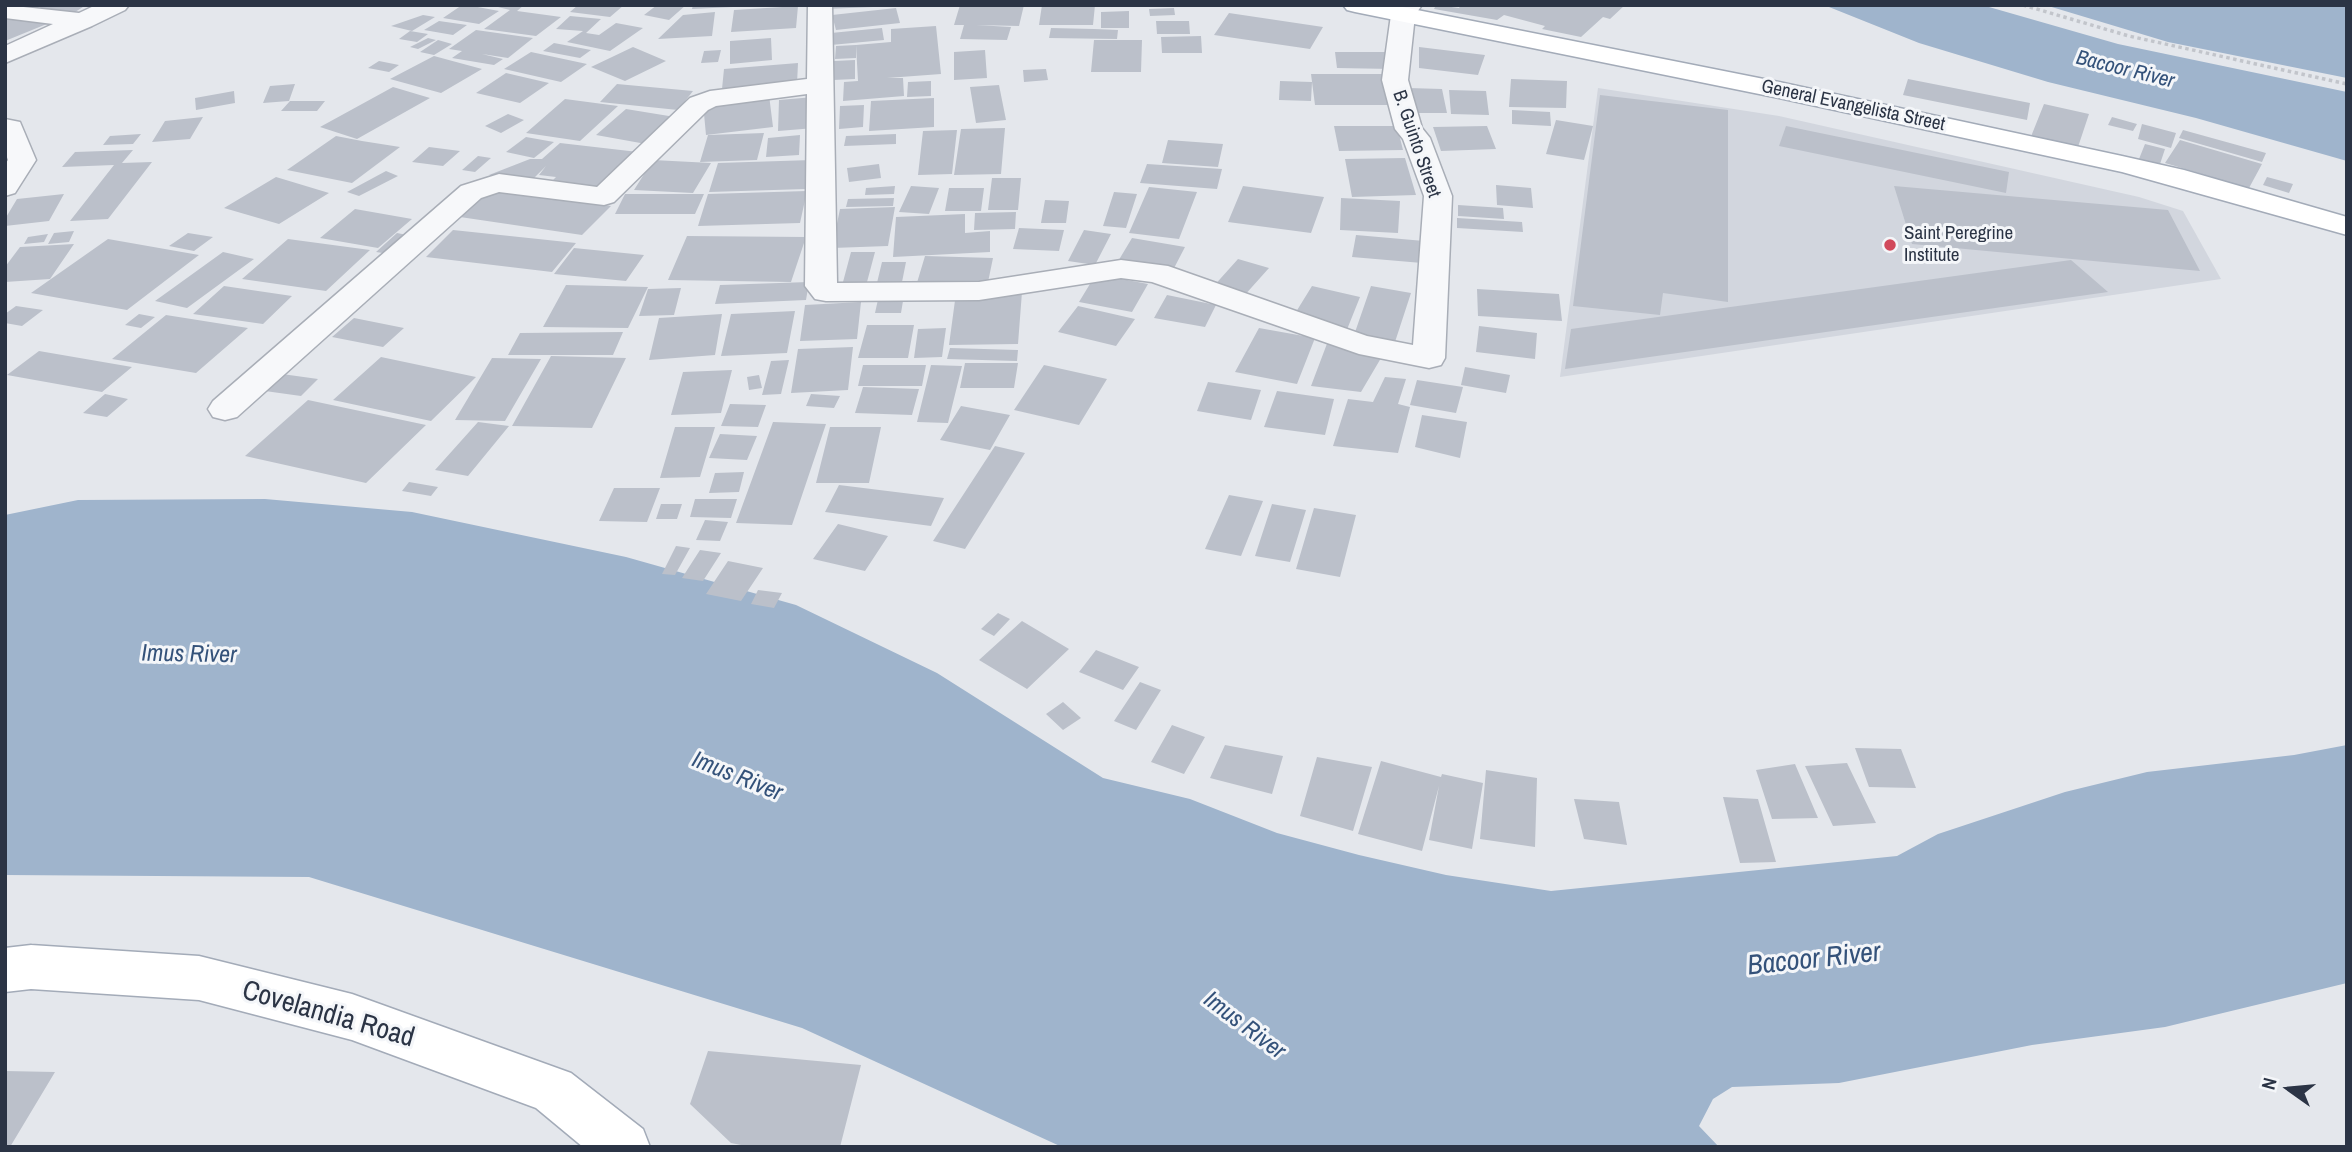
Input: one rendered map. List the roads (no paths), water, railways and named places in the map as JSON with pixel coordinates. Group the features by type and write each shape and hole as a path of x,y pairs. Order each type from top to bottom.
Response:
{"main road":[{"name":"General Evangelista Street","path":"1355,5 1407,10 2122,164 2174,176 2347,226"},
{"name":"Covelandia Road","path":"5,970 32,967 199,978 352,1017 553,1090 624,1147"}],"street":[{"path":"5,55 117,5"},
{"path":"225,409 471,192 499,183 604,196 699,104 710,99 820,85 820,5"},
{"name":"B. Guinto Street","path":"820,85 821,286 826,292 979,291 1121,269 1157,273 1359,344 1429,358 1438,195 1416,138 1409,129 1395,80 1407,10"},
{"path":"5,11 83,21"},
{"path":"5,127 10,128 22,160 5,187"}],"water":[{"name":"Bacoor River","path":"1824,5 1982,5 2118,44 2347,92 2347,161 2196,118 2048,82 1919,43"},
{"path":"2045,5 2347,5 2347,78 2168,42"},
{"path":"265,499 412,512 626,557 796,605 937,673 1103,778 1190,799 1277,833 1359,855 1446,875 1551,891 1897,856 1938,834 2065,792 2147,772 2294,755 2347,745 2347,983 2165,1027 2032,1045 1839,1083 1732,1087 1713,1099 1699,1126 1719,1147 1062,1147 802,1028 309,877 5,875 5,515 78,500"}],"place":[{"name":"Saint Peregrine Institute","path":"1890,245"}],"water label":[{"name":"Imus River","path":"189,655"},
{"name":"Imus River","path":"737,777"},
{"name":"Imus River","path":"1244,1026"}]}
